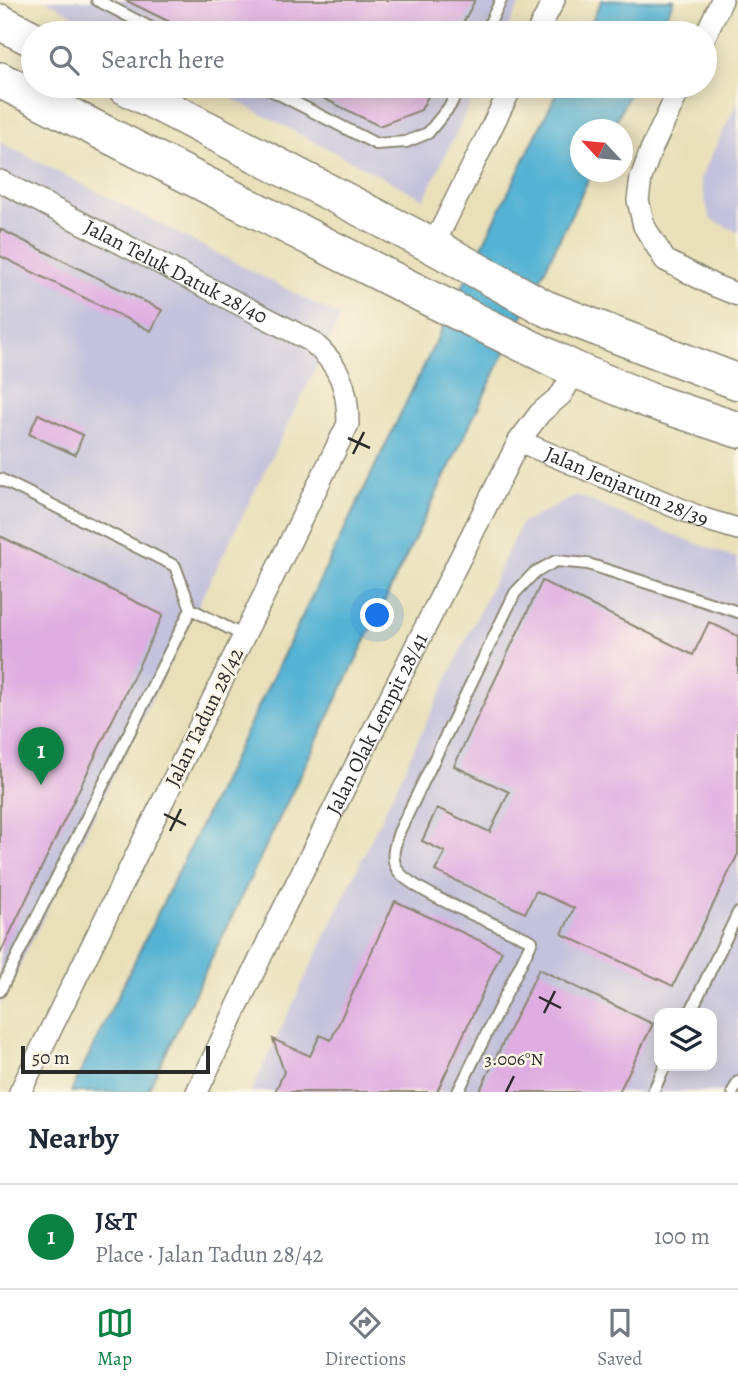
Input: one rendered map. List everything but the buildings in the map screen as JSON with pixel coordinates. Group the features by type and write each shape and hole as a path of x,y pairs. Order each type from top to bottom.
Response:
{"main road":[{"path":"0,22 21,33"},
{"path":"0,80 21,91"},
{"path":"35,98 576,370 648,400 738,430"},
{"path":"147,98 545,308 738,382"}],"street":[{"path":"543,21 554,0"},
{"path":"712,21 722,0"},
{"path":"444,253 507,98"},
{"path":"675,98 641,178 638,200 644,226 665,260 738,295"},
{"name":"Jalan Teluk Datuk 28/40","path":"0,181 311,341 331,357 340,376"},
{"name":"Jalan Olak Lempit 28/41","path":"197,1092 288,901 519,441 540,413 562,395 576,370"},
{"name":"Jalan Tadun 28/42","path":"20,1092 348,424 348,398 340,376"},
{"name":"Jalan Jenjarum 28/39","path":"519,441 704,519 738,529"}],"lane":[{"path":"97,0 138,21"},
{"path":"491,21 501,0"},
{"path":"286,98 376,144 406,142 428,133 454,98"},
{"path":"0,479 175,566 191,609 244,636"},
{"path":"458,1092 532,941 415,886 397,871 393,855 399,832 515,593 534,573 556,561 588,564 738,612"},
{"path":"0,991 191,609"},
{"path":"692,1008 738,913"},
{"path":"653,1092 663,1071"},
{"path":"733,1092 738,1082"}],"shaded area":[{"path":"45,0 522,0 511,21 86,21"},
{"path":"231,98 473,98 424,199"},
{"path":"738,101 738,232 710,219 700,179"},
{"path":"0,142 341,317 0,1005"},
{"path":"577,495 738,559 738,1092 251,1092 521,524"}],"water":[{"path":"602,0 674,0 664,21 592,21"},
{"path":"554,98 627,98 617,119 570,119 570,182 587,182 147,1092 71,1092"}],"place":[{"name":"J&T","path":"41,785"}]}
